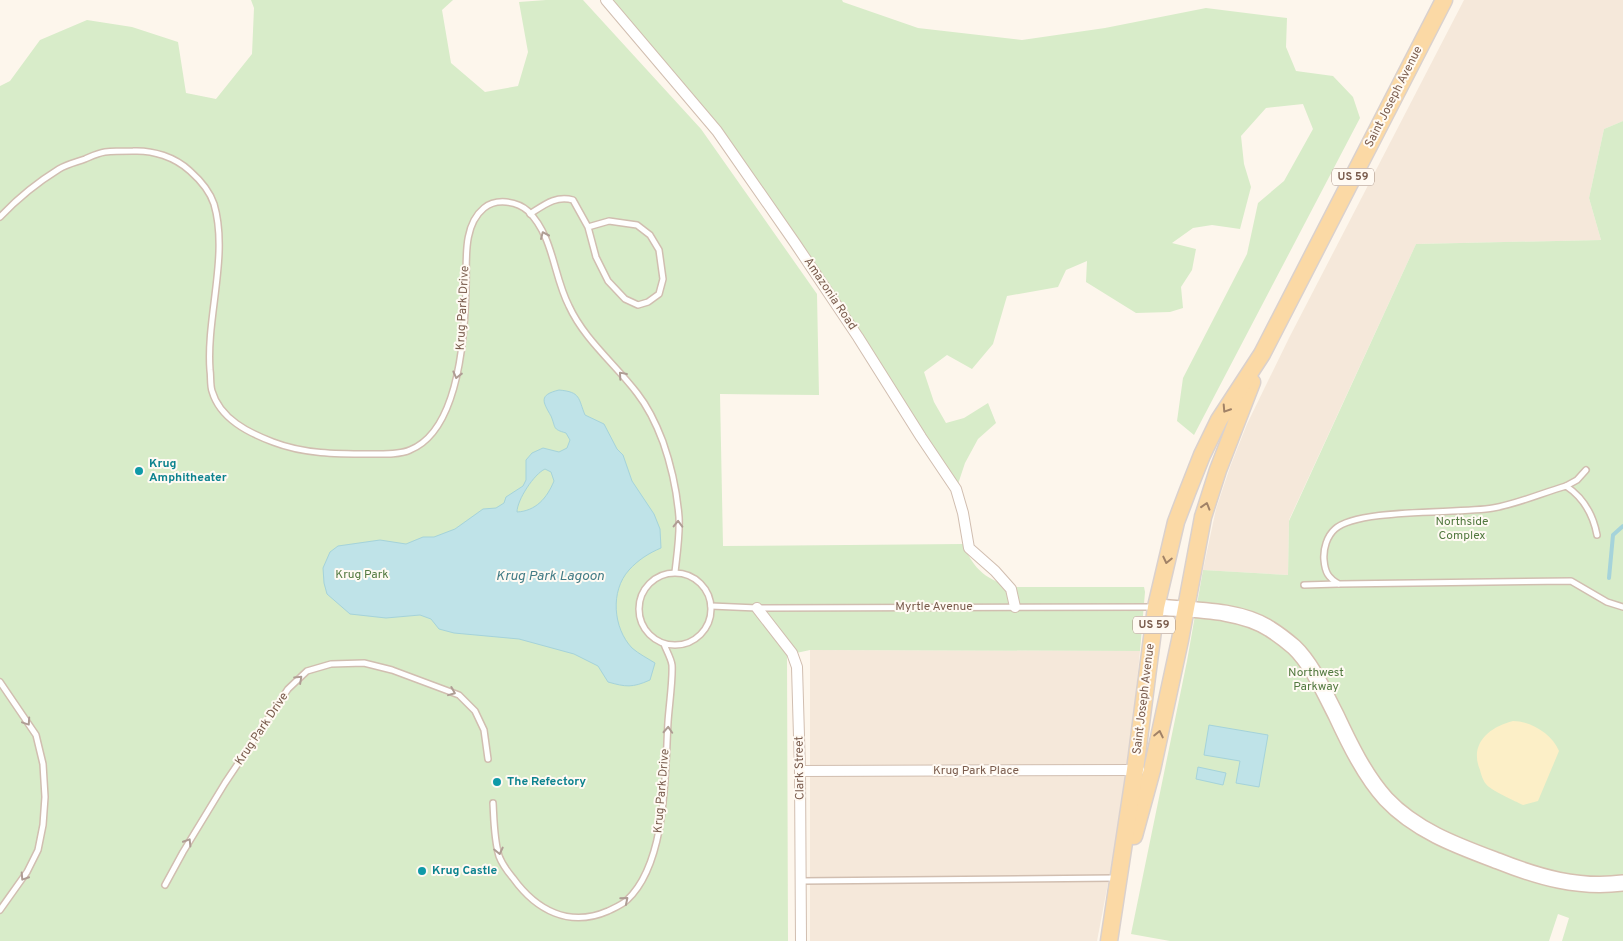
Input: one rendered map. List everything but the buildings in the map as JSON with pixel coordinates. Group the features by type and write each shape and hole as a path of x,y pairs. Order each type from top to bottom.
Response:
{"main road":[{"name":"Saint Joseph Avenue","path":"1113,917 1143,770 1156,607 1176,522 1202,455 1219,420 1262,354 1444,0"},
{"name":"Saint Joseph Avenue","path":"1109,941 1119,878 1143,770 1186,609 1203,518 1218,470 1262,354"}],"street":[{"name":"Amazonia Road","path":"606,0 717,131 796,243 956,489 963,513 969,548 1011,589 1014,607"},
{"path":"1156,607 1240,616 1268,628 1295,648 1320,682 1341,726 1367,772 1386,799 1410,821 1465,849 1542,877 1576,884 1609,885 1623,882"},
{"name":"Clark Street","path":"757,608 792,653 797,667 801,941"},
{"name":"Krug Park Place","path":"800,771 1143,770"}],"lane":[{"name":"Krug Park Drive","path":"0,217 13,203 61,168 102,152 147,151 182,164 196,176 213,200 217,218 219,250 209,360 212,392 223,412 246,431 277,444 302,451 379,454 408,451 427,441 443,417 453,391 460,363 464,333 466,254 470,232 476,218 486,206 507,201 525,208 540,226 553,254 561,287 569,307 580,324 639,395 656,425 664,446 675,488 679,520 675,572"},
{"path":"530,214 548,202 564,197 573,200 588,226 596,257 608,281 625,299 638,305 648,302 659,294 663,279 659,250 650,235 637,225 609,221 588,226"},
{"path":"1339,584 1330,579 1325,570 1323,554 1327,540 1336,528 1354,520 1391,515 1492,508 1566,486 1577,480 1586,470"},
{"path":"1566,486 1576,493 1593,518 1597,535"},
{"path":"675,572 688,575 700,582 708,593 711,606 710,620 702,633 692,641 678,645 664,644 654,639 644,628 638,614 638,603 647,584 655,578 675,572"},
{"path":"1304,585 1571,581 1607,602 1623,607"},
{"name":"Myrtle Avenue","path":"711,606 757,608 1156,607"},
{"name":"Krug Park Drive","path":"493,803 499,857 522,892 557,915 572,918 586,918 599,915 627,900 646,872 658,838 666,758 672,664 664,644"},
{"name":"Krug Park Drive","path":"165,885 225,783 288,689 307,671 331,664 364,662 392,670 459,695 475,711 484,730 488,759"},
{"path":"0,682 36,735 43,764 45,797 43,825 38,850 27,872 0,910"},
{"path":"801,881 1119,878"}],"shaded area":[{"path":"1464,0 1623,0 1623,121 1604,129 1589,198 1601,240 1416,244 1289,520 1288,575 1203,570 1216,509 1247,424 1289,338"},
{"path":"810,650 1140,651 1127,784 1097,941 810,941"}],"green space":[{"name":"Krug Park","path":"251,0 453,0 442,10 451,63 485,92 518,86 528,52 519,2 583,0 701,129 817,294 819,395 720,394 723,546 963,544 972,561 989,578 1015,587 1144,587 1140,651 810,650 787,655 788,941 0,941 0,86 10,81 40,40 87,20 132,27 178,42 186,93 216,99 252,54 254,8"},
{"path":"608,0 842,0 843,2 918,28 1022,40 1105,28 1206,8 1287,18 1286,47 1296,71 1333,76 1353,97 1360,118 1194,435 1177,421 1183,378 1247,254 1258,203 1284,181 1313,129 1303,104 1266,108 1241,136 1244,164 1251,187 1240,229 1212,225 1193,228 1172,243 1196,249 1192,270 1181,287 1183,308 1170,312 1136,313 1086,282 1087,261 1066,270 1058,287 1007,296 993,344 972,369 947,355 924,372 934,402 946,423 964,418 988,403 996,423 978,439 965,463 958,484 835,296 716,125"},
{"path":"1623,121 1623,941 1562,941 1569,918 1558,914 1549,941 1170,941 1131,934 1187,661 1203,570 1288,575 1289,521 1416,244 1601,240 1589,198 1604,129"}],"sand":[{"path":"1513,721 1534,726 1551,739 1559,751 1538,801 1523,805 1488,786 1483,779 1477,761 1477,752 1483,738 1496,728"}],"water":[{"name":"Krug Park Lagoon","path":"559,390 575,394 585,415 604,424 617,449 623,455 632,481 654,514 660,529 661,548 644,557 629,570 619,588 617,599 618,620 626,640 632,648 655,663 650,680 638,684 624,686 608,682 598,666 574,654 519,639 454,633 439,629 431,619 420,615 386,618 350,614 327,594 323,568 330,552 338,546 380,540 406,544 423,537 434,537 455,529 483,509 496,508 504,503 506,497 523,486 526,480 526,460 532,453 543,448 559,452 567,448 570,440 566,433 555,428 544,403 545,397","holes":["545,469 551,472 554,481 544,498 530,509 517,512 523,494 536,476"]},
{"path":"1209,725 1268,735 1259,787 1236,783 1240,761 1204,755"},
{"path":"1198,767 1226,773 1223,785 1196,779"}],"waterway":[{"path":"1609,578 1613,535 1623,526"}],"place":[{"name":"Krug Amphitheater","path":"139,471"},
{"name":"The Refectory","path":"497,782"},
{"name":"Krug Castle","path":"422,871"}],"park label":[{"name":"Northside Complex","path":"1462,529"},
{"name":"Northwest Parkway","path":"1316,680"}]}
